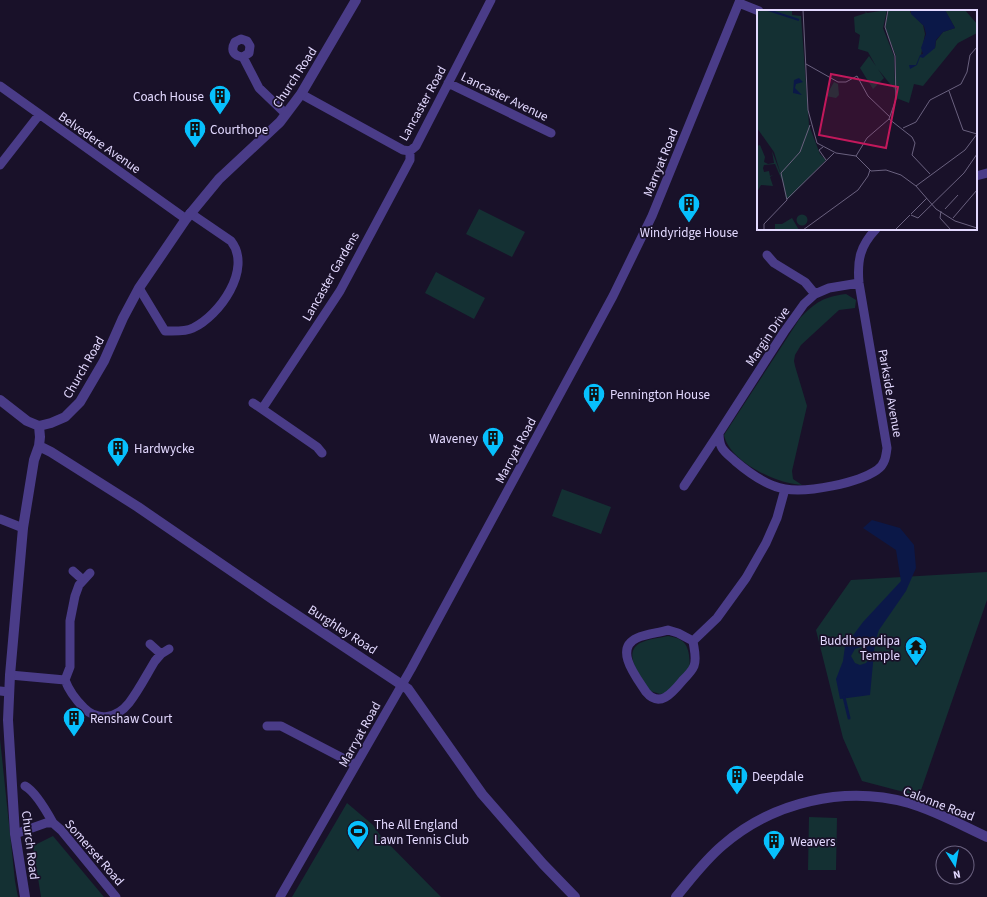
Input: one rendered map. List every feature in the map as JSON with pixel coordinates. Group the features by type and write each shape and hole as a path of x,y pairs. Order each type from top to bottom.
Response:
{"street":[{"name":"Church Road","path":"25,897 15,834 5,691 10,675 23,528 34,460 39,446 39,426 64,417 80,402 104,361 123,318 139,288 188,216 218,179 280,122 301,94 356,0"},
{"name":"Lancaster Road","path":"301,94 403,150 410,152 416,146 491,0"},
{"path":"739,1 757,10"},
{"name":"Marryat Road","path":"280,897 402,684 613,296 652,216 739,1"},
{"path":"244,57 259,88 286,114"},
{"name":"Lancaster Avenue","path":"448,82 551,133"},
{"name":"Belvedere Avenue","path":"0,86 39,115 188,216"},
{"path":"0,166 39,115"},
{"name":"Lancaster Gardens","path":"262,409 340,291 410,160 410,152"},
{"path":"977,176 987,172"},
{"path":"139,288 165,331 191,329 214,313 224,301 236,275 238,262 233,244 231,241 188,216"},
{"name":"Parkside Avenue","path":"785,489 830,487 878,470 886,458 887,448 858,283 859,256 865,241 875,230"},
{"path":"767,255 774,263 805,282 815,294"},
{"name":"Margin Drive","path":"684,486 804,304 815,294 830,288 858,283"},
{"path":"0,400 27,421 39,426"},
{"path":"253,403 317,447 322,453"},
{"path":"693,641 717,618 746,578 766,543 777,518 785,489 763,481 743,468 723,450 719,443 719,433"},
{"name":"Burghley Road","path":"39,446 138,507 411,691 482,794 543,864 576,897"},
{"path":"0,519 23,528"},
{"path":"73,571 83,580"},
{"path":"90,573 83,580 75,596 70,621 70,667 65,680 67,688 86,711 96,717 105,717 122,710 129,703 161,654 169,649"},
{"path":"668,630 678,633 693,641 696,661 694,668 669,696 656,698 649,696 628,662 626,655 627,648 631,642 637,638 668,630"},
{"path":"150,644 161,654"},
{"path":"10,675 65,680"},
{"path":"267,726 281,726 356,765"},
{"name":"Somerset Road","path":"25,786 29,788 53,823 61,830 116,897"},
{"name":"Calonne Road","path":"676,897 723,845 751,824 791,806 818,800 845,796 893,799 946,817 987,837"},
{"name":"Somerset Road","path":"15,834 53,823"}],"green space":[{"path":"479,209 525,232 512,257 466,234"},
{"path":"436,272 485,298 474,319 425,293"},
{"path":"846,294 856,300 855,308 839,310 801,345 795,355 795,366 807,406 792,471 793,479 802,485 791,484 767,476 744,462 735,454 728,445 724,435 800,318 820,301"},
{"path":"562,489 611,507 601,534 552,516"},
{"path":"987,572 987,600 919,796 862,781 843,738 816,630 851,580"},
{"path":"668,636 680,639 686,646 689,655 690,667 667,693 660,694 650,691 638,673 632,653 640,643"},
{"path":"0,739 15,881 18,897 0,897"},
{"name":"The All England Lawn Tennis Club","path":"347,803 373,825 380,835 441,897 292,897"},
{"path":"809,817 837,818 836,870 808,870"},
{"path":"53,836 104,897 41,897 33,846"}],"shaded area":[{"path":"872,520 900,528 914,545 916,568 906,591 879,630 875,642 870,695 840,699 836,679 843,661 845,646 863,622 901,581 896,550 863,528","holes":["861,647 866,649 869,659 866,663 860,665 855,663 851,656 855,649"]}],"waterway":[{"path":"844,697 849,718"}],"place":[{"name":"Coach House","path":"220,116"},
{"name":"Courthope","path":"195,148"},
{"name":"Windyridge House","path":"689,224"},
{"name":"Pennington House","path":"594,414"},
{"name":"Waveney","path":"493,458"},
{"name":"Hardwycke","path":"118,468"},
{"name":"Buddhapadipa Temple","path":"916,666"},
{"name":"Renshaw Court","path":"74,738"},
{"name":"Deepdale","path":"737,796"},
{"name":"The All England Lawn Tennis Club","path":"358,850"},
{"name":"Weavers","path":"774,860"}]}
